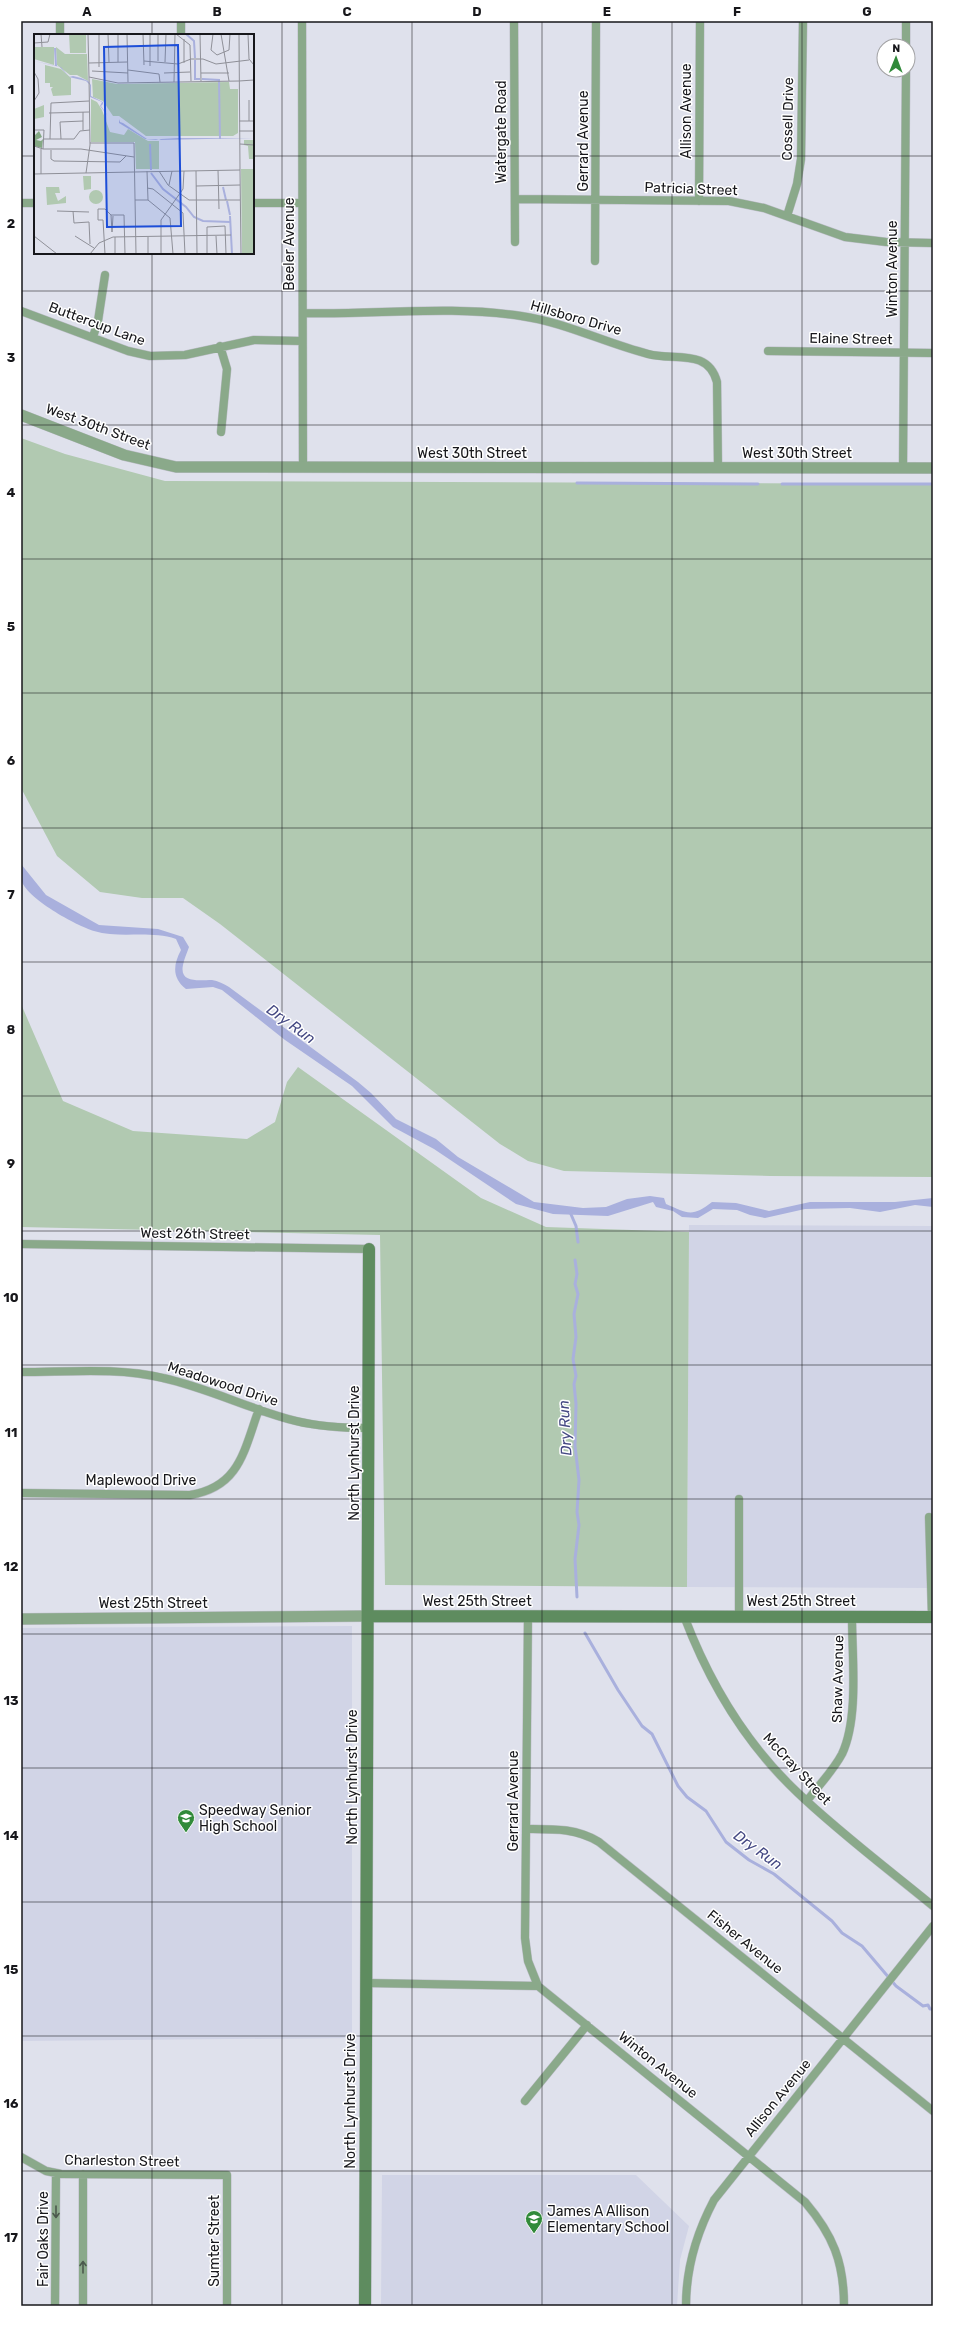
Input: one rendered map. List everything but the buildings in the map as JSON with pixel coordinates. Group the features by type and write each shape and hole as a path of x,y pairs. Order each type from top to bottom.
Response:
{"main road":[{"name":"North Lynhurst Drive","path":"365,2306 369,1249"},
{"name":"West 25th Street","path":"368,1616 528,1615 932,1617"}],"street":[{"path":"60,21 60,34"},
{"path":"181,21 181,34"},
{"name":"Beeler Avenue","path":"302,21 303,468"},
{"name":"Watergate Road","path":"514,21 515,242"},
{"name":"Gerrard Avenue","path":"595,261 596,21"},
{"name":"Allison Avenue","path":"698,201 700,21"},
{"name":"Cossell Drive","path":"787,216 797,184 802,154 803,21"},
{"path":"906,21 906,38"},
{"name":"Winton Avenue","path":"903,468 906,78"},
{"name":"Patricia Street","path":"515,200 698,201 742,203 787,216 815,228 845,237 905,243 933,243"},
{"path":"21,204 34,203"},
{"path":"254,203 302,203"},
{"path":"93,338 98,321 105,275"},
{"name":"Buttercup Lane","path":"21,310 128,351 150,356 181,356 220,346 254,340 302,341"},
{"name":"Hillsboro Drive","path":"303,313 465,312 521,316 560,325 647,354 663,357 688,356 702,360 712,370 717,382 718,468"},
{"path":"220,346 227,369 221,432"},
{"name":"Elaine Street","path":"768,351 933,353"},
{"name":"West 30th Street","path":"21,415 124,455 150,462 176,466 303,468 933,468"},
{"name":"West 26th Street","path":"21,1244 369,1249"},
{"name":"Meadowood Drive","path":"21,1372 125,1372 155,1376 184,1383 259,1409 306,1423 336,1427 369,1428"},
{"name":"Maplewood Drive","path":"21,1493 190,1495 208,1492 220,1485 234,1472 259,1409"},
{"path":"739,1499 739,1616"},
{"path":"929,1517 932,1617"},
{"name":"Gerrard Avenue","path":"528,1615 526,1943 531,1969 538,1986"},
{"name":"West 25th Street","path":"21,1618 368,1616"},
{"name":"McCray Street","path":"684,1616 706,1668 737,1721 770,1763 807,1801 933,1906"},
{"name":"Shaw Avenue","path":"807,1801 836,1763 849,1734 852,1712 852,1617"},
{"name":"Fisher Avenue","path":"526,1829 562,1829 575,1831 599,1842 933,2111"},
{"name":"Allison Avenue","path":"686,2306 690,2262 700,2228 714,2200 933,1926"},
{"path":"366,1983 538,1986"},
{"name":"Winton Avenue","path":"538,1986 805,2202 825,2227 839,2261 844,2283 844,2306"},
{"path":"525,2101 587,2025"},
{"name":"Charleston Street","path":"21,2157 35,2166 56,2173 227,2175"},
{"name":"Fair Oaks Drive","path":"56,2173 56,2306"},
{"path":"83,2174 83,2306"},
{"name":"Sumter Street","path":"227,2175 227,2306"}],"shaded area":[{"path":"689,1225 933,1226 933,1588 687,1587"},
{"name":"Speedway Senior High School","path":"352,1626 352,2038 21,2041 21,1628"},
{"name":"James A Allison Elementary School","path":"382,2175 636,2175 689,2226 680,2260 677,2306 381,2306"}],"green space":[{"path":"21,438 65,454 165,481 933,484 933,1177 770,1176 564,1171 528,1161 500,1144 220,924 183,898 142,898 100,892 57,856 21,788"},
{"path":"21,1004 63,1101 133,1131 247,1139 275,1122 287,1082 298,1067 481,1198 546,1227 689,1232 687,1587 385,1585 380,1235 21,1227"}],"water":[{"name":"Dry Run","path":"21,864 46,895 99,925 158,929 183,937 189,947 183,963 184,975 187,978 192,980 214,980 229,987 358,1082 396,1119 436,1139 458,1157 534,1202 583,1208 606,1207 627,1199 650,1196 664,1198 666,1204 679,1210 694,1212 712,1202 736,1203 769,1211 810,1202 895,1202 933,1198 933,1207 915,1205 880,1212 850,1208 805,1209 765,1218 750,1215 737,1210 713,1209 698,1218 682,1217 673,1211 656,1207 653,1202 608,1216 553,1214 516,1204 434,1149 393,1127 352,1086 285,1040 222,990 213,987 186,989 181,985 175,971 176,961 181,950 176,939 155,935 104,933 86,928 64,917 41,902 32,894 21,879"}],"waterway":[{"path":"577,483 758,484"},
{"path":"782,484 933,484"},
{"path":"570,1212 576,1226 578,1242"},
{"name":"Dry Run","path":"575,1260 577,1274 575,1284 578,1294 574,1314 576,1337 573,1359 576,1376 574,1384 576,1404 575,1446 579,1480 577,1512 579,1525 575,1559 577,1597"},
{"name":"Dry Run","path":"585,1633 618,1690 642,1726 652,1734 678,1786 687,1797 706,1811 726,1842 749,1860 774,1874 832,1921 842,1933 862,1946 896,1986 923,2006 928,2005 930,2009 933,2009"}],"place":[{"name":"Speedway Senior High School","path":"186,1833"},
{"name":"James A Allison Elementary School","path":"534,2234"}]}
